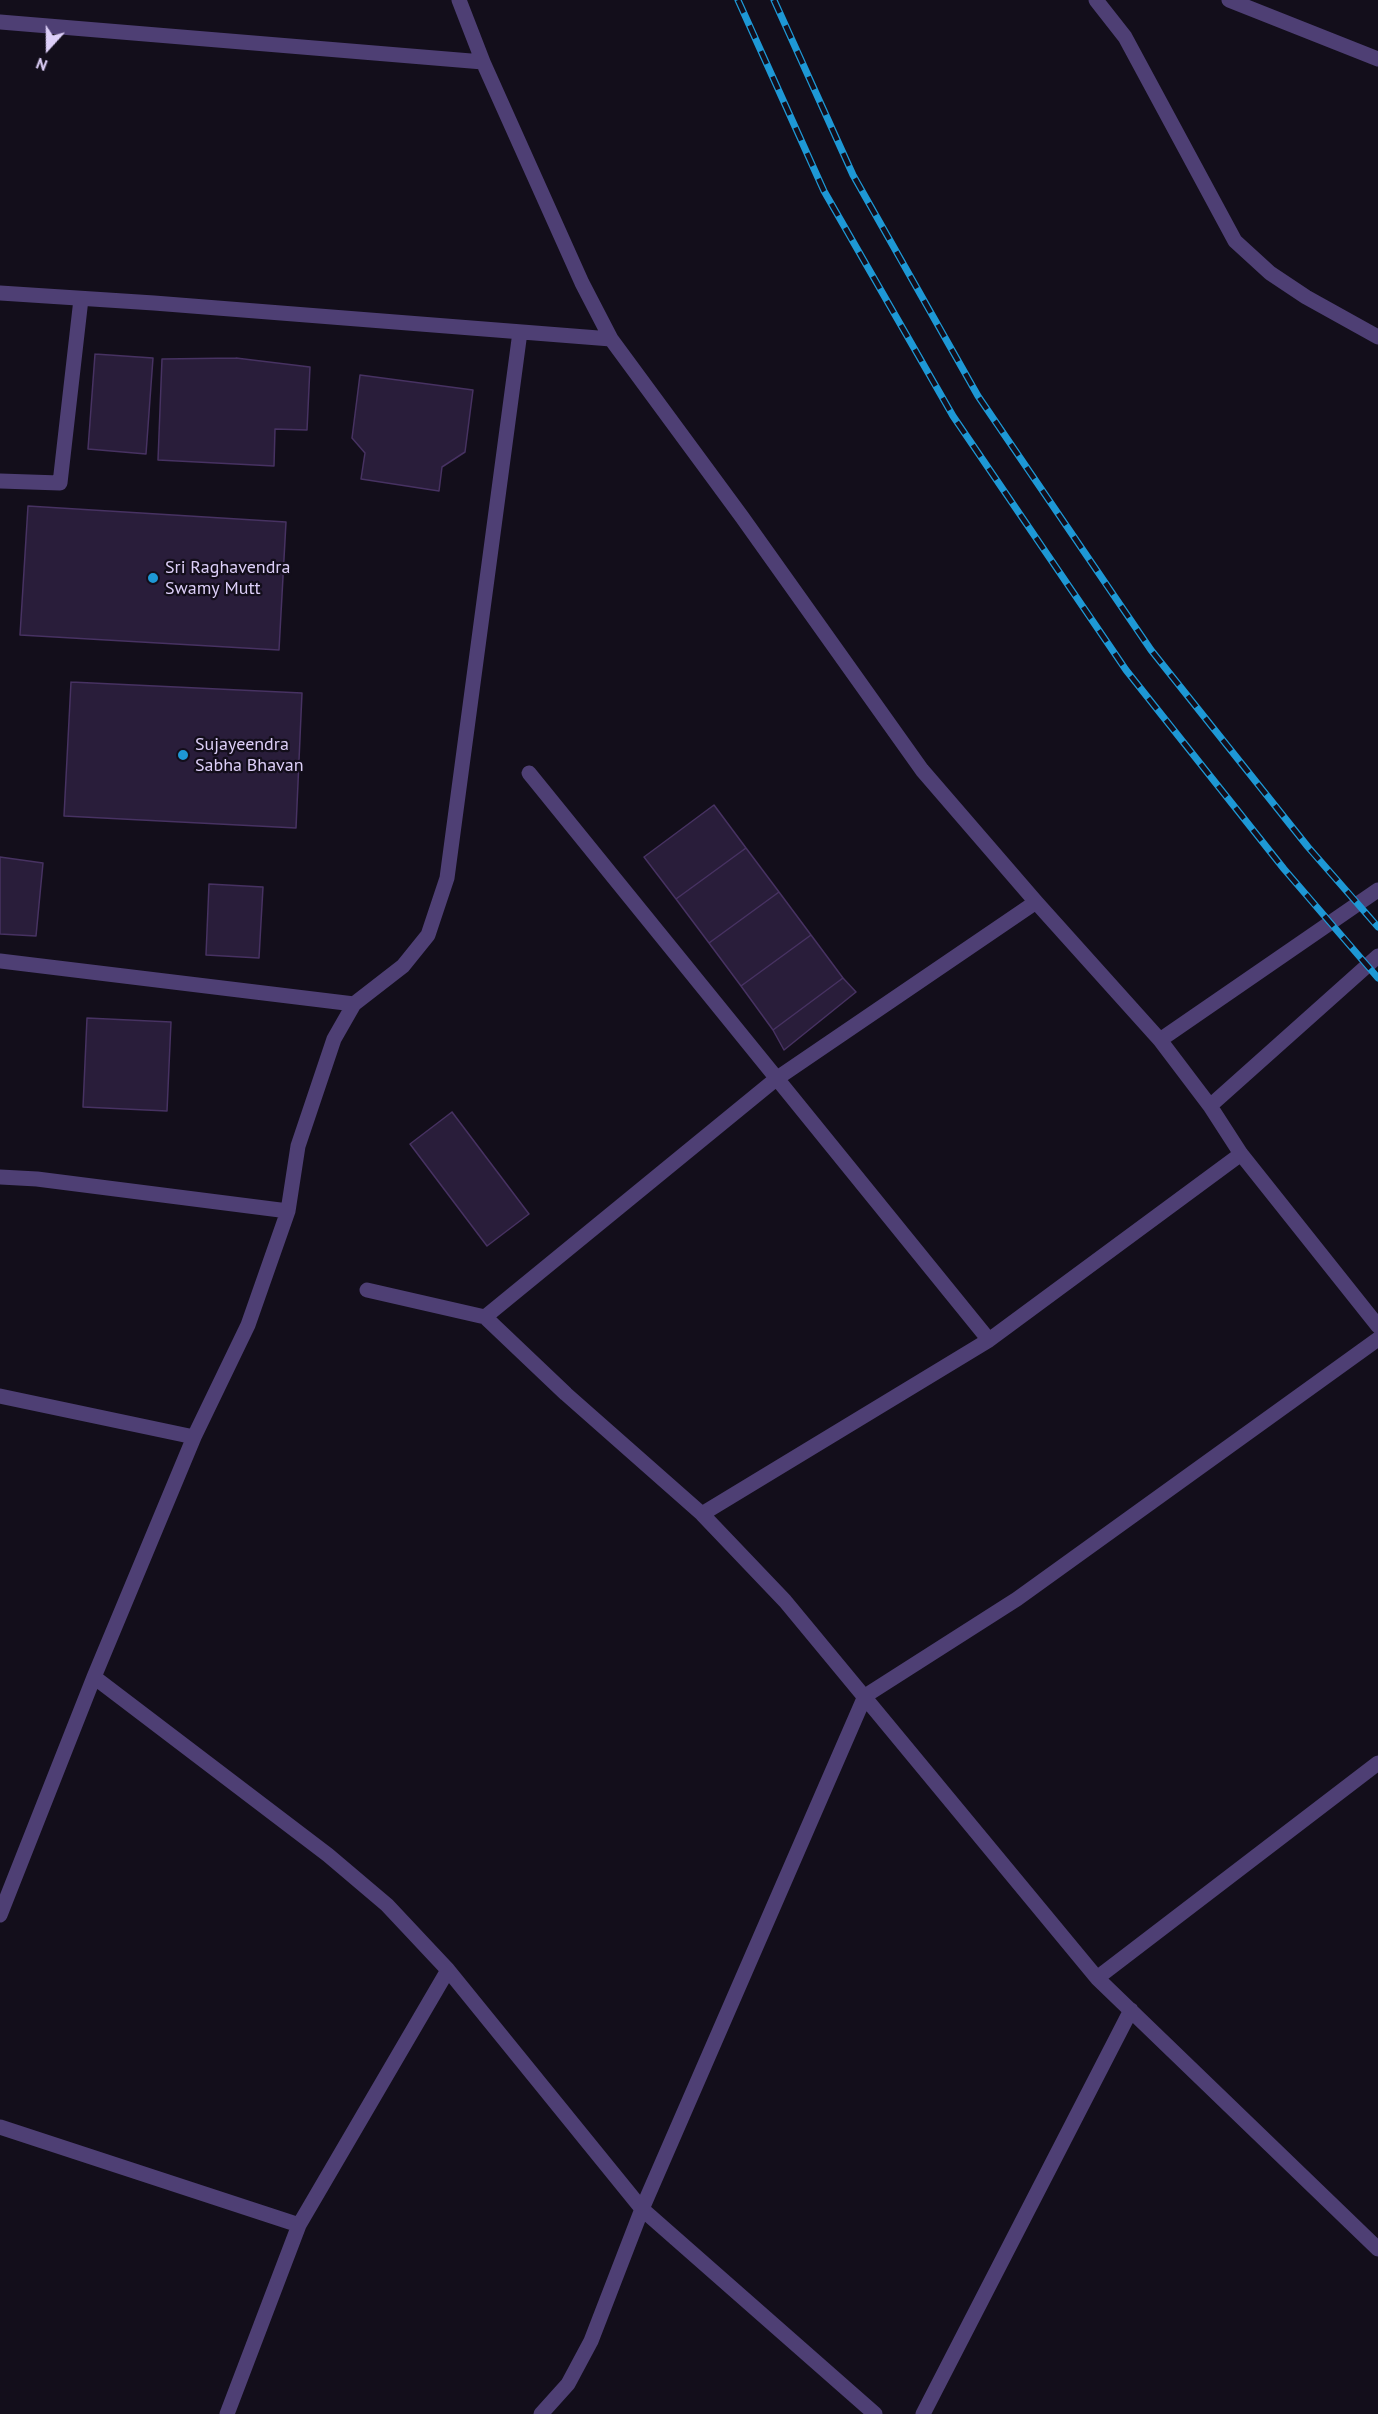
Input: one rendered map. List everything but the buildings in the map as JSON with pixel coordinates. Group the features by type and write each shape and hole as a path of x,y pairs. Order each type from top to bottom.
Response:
{"street":[{"path":"459,0 483,62 582,283 611,339 922,770 1160,1040 1210,1106 1241,1154 1378,1326"},
{"path":"1096,0 1125,37 1235,241 1270,273 1378,337"},
{"path":"1228,0 1378,59"},
{"path":"0,22 483,62"},
{"path":"0,293 611,339"},
{"path":"0,481 60,483 81,299"},
{"path":"0,1915 94,1677 194,1437 248,1325 288,1211 298,1146 334,1039 354,1004 404,966 428,935 447,878 520,332"},
{"path":"529,773 989,1340"},
{"path":"1160,1040 1378,890"},
{"path":"485,1317 776,1079 1036,902"},
{"path":"1210,1106 1378,956"},
{"path":"0,961 354,1004"},
{"path":"702,1514 989,1340 1241,1154"},
{"path":"0,1177 37,1179 288,1211"},
{"path":"367,1290 485,1317 566,1394 702,1514 785,1600 1097,1978 1378,2249"},
{"path":"541,2414 568,2384 591,2342 642,2209 865,1696 1017,1599 1378,1339"},
{"path":"0,1396 194,1437"},
{"path":"94,1677 328,1855 387,1905 448,1970 642,2209 875,2414"},
{"path":"1097,1978 1378,1763"},
{"path":"226,2414 299,2225 448,1970"},
{"path":"923,2414 1131,2010"},
{"path":"0,2127 299,2225"}],"railway":[{"path":"738,0 824,191 953,416 1126,670 1284,869 1378,978"},
{"path":"774,0 853,175 978,396 1151,650 1308,847 1378,927"}],"place":[{"name":"Sri Raghavendra Swamy Mutt","path":"153,578"},
{"name":"Sujayeendra Sabha Bhavan","path":"183,755"}]}
